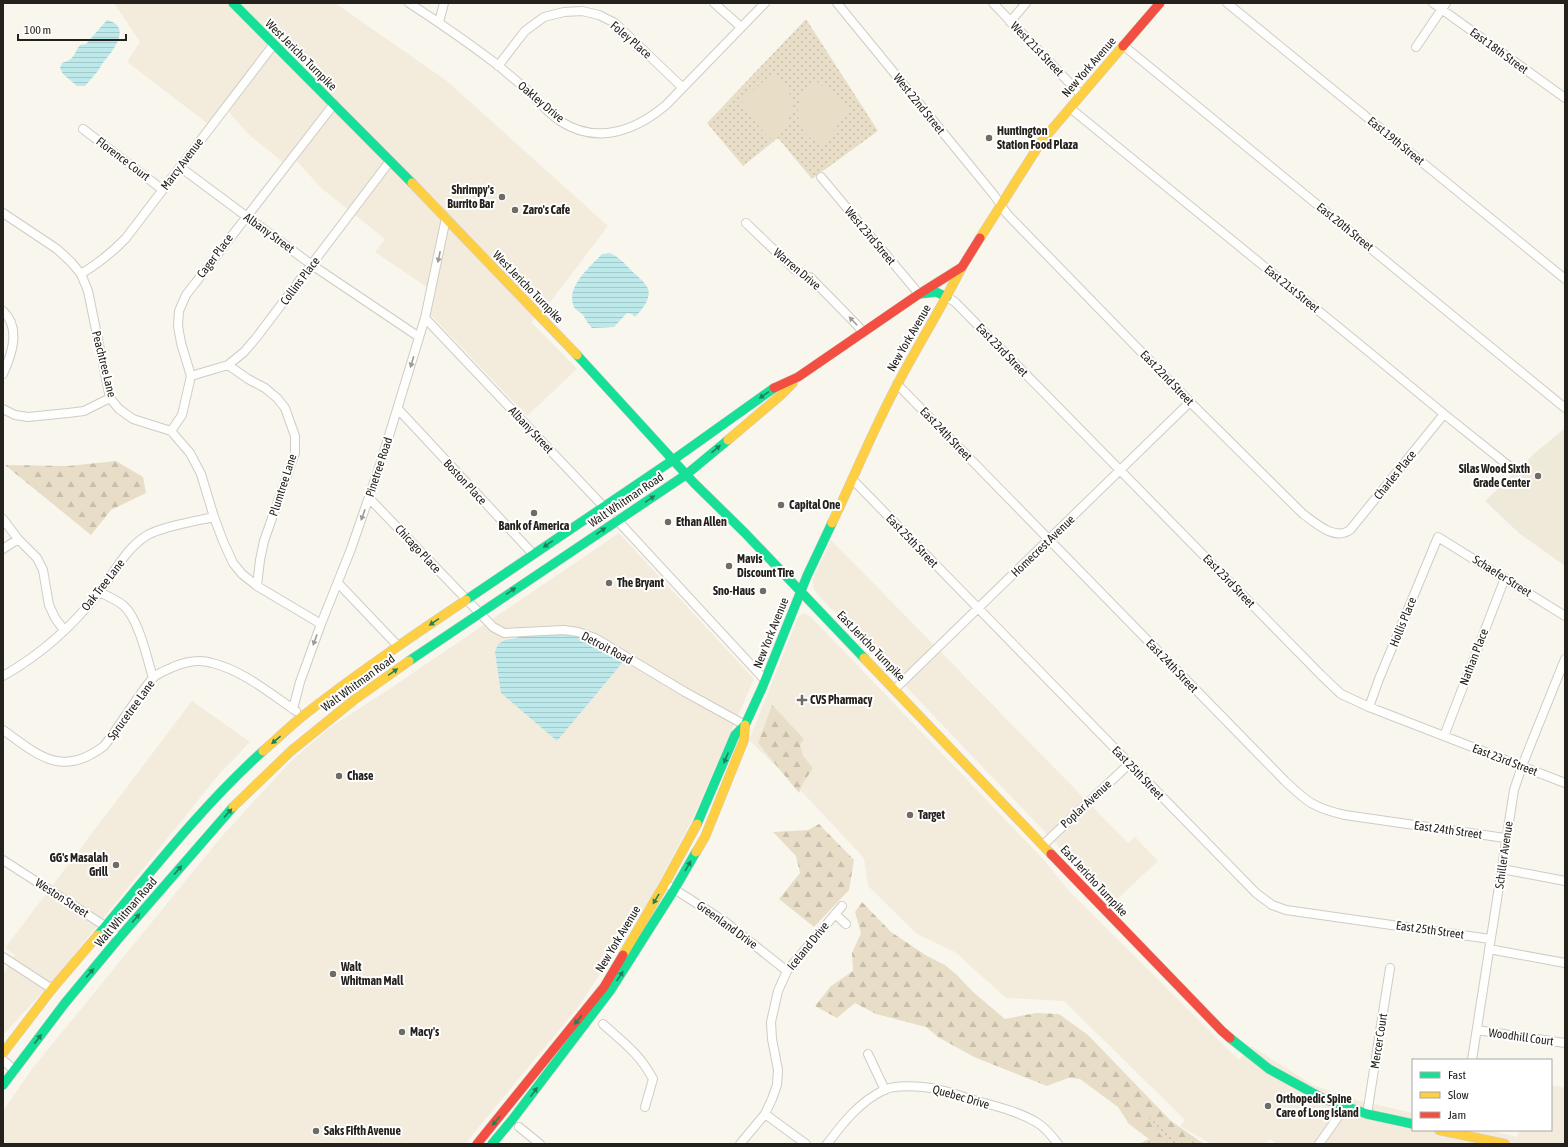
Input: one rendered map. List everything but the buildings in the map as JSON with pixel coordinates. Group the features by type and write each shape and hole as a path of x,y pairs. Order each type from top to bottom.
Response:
{"main road":[{"name":"West Jericho Turnpike","path":"233,3 446,218 673,460 801,591"},
{"name":"New York Avenue","path":"492,1144 610,991 674,890 705,837 744,740 745,725 801,591 897,384 947,297 962,267 1041,142 1160,3"},
{"name":"Walt Whitman Road","path":"919,294 968,250 990,222"},
{"name":"Walt Whitman Road","path":"3,1053 52,989 187,829 230,783 270,744 303,716 398,646 673,460 773,389 798,377 919,294 962,267"},
{"path":"919,294 936,292 947,297"},
{"name":"Walt Whitman Road","path":"3,1085 65,1003 211,831 237,802 316,724 354,700 479,613 687,474 781,395 798,377"},
{"name":"East Jericho Turnpike","path":"801,591 1189,997 1238,1045 1269,1069 1322,1098 1368,1114 1412,1124"},
{"path":"316,724 318,712 334,692"},
{"path":"268,771 287,748 308,728 308,722 303,716"},
{"name":"New York Avenue","path":"477,1144 604,987 665,883 696,826 736,735 745,725"},
{"path":"1450,1131 1460,1132 1505,1144"}],"street":[{"name":"Oakley Drive","path":"409,3 439,22 498,66 545,109 561,121 574,128 588,132 600,133 616,132 633,127 651,118 666,105 765,3"},
{"path":"439,22 444,3"},
{"path":"714,3 741,27"},
{"name":"West 22nd Street","path":"837,3 1000,205"},
{"name":"West 21st Street","path":"992,3 1081,95"},
{"path":"1010,22 1026,3"},
{"name":"East 19th Street","path":"1227,3 1565,279"},
{"name":"East 18th Street","path":"1433,3 1443,6 1565,98"},
{"path":"1416,47 1443,6"},
{"name":"Foley Place","path":"498,66 525,31 544,17 564,12 582,11 599,15 615,23 682,87"},
{"name":"Marcy Avenue","path":"80,274 100,262 115,250 163,190 274,44"},
{"name":"East 20th Street","path":"1124,46 1565,408"},
{"name":"Cager Place","path":"171,431 182,415 191,376 181,343 178,326 179,311 186,295 334,104"},
{"name":"East 21st Street","path":"1070,108 1514,470"},
{"name":"Florence Court","path":"83,129 163,190"},
{"name":"Collins Place","path":"191,376 228,365 244,352 390,161"},
{"name":"Albany Street","path":"180,167 312,265 419,336"},
{"name":"West 23rd Street","path":"821,177 919,294"},
{"name":"East 22nd Street","path":"1000,205 1007,214 1190,402 1303,514 1332,533 1344,534"},
{"name":"Peachtree Lane","path":"3,214 57,249 67,258 80,274 88,291 110,398 119,409 133,419 171,431"},
{"name":"Pinetree Road","path":"293,709 300,682 369,498 398,409 425,318 446,218"},
{"name":"Warren Drive","path":"746,223 794,269 811,278 863,333"},
{"name":"East 23rd Street","path":"947,297 954,302 1321,676 1341,694 1369,707 1565,783"},
{"path":"3,311 7,314 12,327 14,341 11,356 3,374"},
{"name":"Albany Street","path":"425,318 603,506"},
{"name":"Plumtree Lane","path":"228,365 248,379 265,388 277,398 285,408 295,436 295,453 264,541 257,586"},
{"name":"East 24th Street","path":"897,384 1285,781 1313,806 1345,815 1505,838"},
{"path":"3,409 15,415 28,417 68,413 84,411 110,398"},
{"name":"Homecrest Avenue","path":"895,690 1190,402"},
{"name":"Boston Place","path":"398,409 533,554"},
{"name":"Charles Place","path":"1344,534 1355,524 1444,414"},
{"path":"171,431 190,454 201,474 214,517 233,563 242,574 257,586 321,624"},
{"name":"East 25th Street","path":"853,480 1256,893 1272,905 1286,910 1490,939"},
{"name":"Chicago Place","path":"369,498 466,600"},
{"name":"Oak Tree Lane","path":"3,676 36,654 64,630 99,592 135,545 147,535 214,517"},
{"path":"3,520 18,539 37,558 43,570 49,605 55,618 64,630"},
{"path":"617,520 764,680"},
{"name":"Hollis Place","path":"1369,707 1438,537"},
{"name":"Schaefer Street","path":"1438,537 1565,616"},
{"path":"3,549 18,539"},
{"name":"Nathan Place","path":"1444,736 1505,578"},
{"path":"338,583 398,646"},
{"path":"99,592 118,602 131,615 136,624 153,678"},
{"name":"Detroit Road","path":"466,600 493,627 504,633 564,630 578,632 595,638 685,692 745,725"},
{"name":"Schiller Avenue","path":"1472,1059 1502,869 1505,838 1514,790 1522,766 1565,659"},
{"name":"Sprucetree Lane","path":"3,730 40,756 54,761 67,762 81,760 104,746 153,678 167,669 197,661 211,662 225,667 271,693 303,716"},
{"name":"Poplar Avenue","path":"1043,845 1129,764"},
{"name":"Weston Street","path":"3,860 105,926 119,938"},
{"path":"1502,869 1565,881"},
{"name":"Greenland Drive","path":"665,883 734,928 787,971"},
{"name":"Iceland Drive","path":"740,1144 765,1114 777,1085 778,1070 772,1039 771,1022 778,991 787,971 842,906"},
{"path":"835,914 846,924"},
{"path":"1489,949 1565,963"},
{"path":"3,957 52,989"},
{"name":"Mercer Court","path":"1368,1114 1390,968"},
{"path":"603,1024 637,1054 645,1064 653,1079 645,1107"},
{"name":"Woodhill Court","path":"1477,1030 1565,1043"},
{"path":"868,1054 885,1090"},
{"path":"3,1060 14,1070"},
{"name":"Quebec Drive","path":"828,1144 850,1115 863,1102 885,1090 905,1087 924,1087 941,1090 997,1107 1036,1122 1048,1131 1058,1144"},
{"path":"1319,1144 1346,1107"},
{"path":"765,1114 806,1144"},
{"path":"519,1127 540,1144"}],"shaded area":[{"path":"114,3 335,3 447,81 608,226 545,309 531,322 577,369 527,416 425,309 428,288 375,252 385,239 321,188 296,160 290,168 248,134 222,104 207,123 127,62 140,42"},
{"name":"Silas Wood Sixth Grade Center","path":"1565,428 1565,566 1520,534 1485,501 1536,452"},
{"path":"619,533 754,679 692,820 649,901 578,1007 465,1144 3,1144 3,1111 32,1069 223,835 290,762 329,728 391,688"},
{"path":"831,540 1128,843 1135,837 1158,861 1113,903 817,594 813,587 813,578"},
{"path":"803,613 811,617 1044,860 1068,890 1239,1060 1251,1046 1313,1085 1356,1100 1412,1113 1412,1131 1493,1131 1517,1137 1519,1131 1552,1131 1552,1085 1565,1088 1565,1144 1277,1144 1270,1139 1265,1144 1211,1144 1180,1126 1185,1120 1064,1001 1006,998 955,952 917,934 868,886 864,858 803,793 749,740 798,617"},
{"path":"192,701 250,742 220,773 52,982 3,1035 3,975 15,955 5,948"}],"green space":[{"path":"806,19 878,131 812,179 778,138 743,166 707,123"},
{"path":"773,73 788,87 793,108 785,128 770,139 741,106 742,100"},
{"path":"815,80 848,106 849,111 822,146 806,135 797,115 801,94"},
{"path":"116,461 143,477 146,493 111,510 91,535 5,465 68,466"},
{"path":"772,705 804,739 800,745 803,756 813,768 802,785 799,793 758,743"},
{"path":"819,824 854,860 849,890 814,927 779,899 800,873 796,856 773,832 808,830"},
{"path":"862,902 891,932 927,956 945,965 973,992 1005,1019 1036,1013 1059,1014 1088,1035 1171,1121 1204,1144 1139,1144 1149,1139 1129,1124 1118,1107 1080,1079 1068,1078 1047,1086 974,1057 938,1037 926,1027 876,1014 855,1003 837,1018 815,1006 831,986 853,971 852,953 861,933 855,912"},
{"path":"1143,1113 1184,1144 1168,1144"}],"water":[{"path":"107,20 115,23 119,28 120,34 115,47 85,86 77,86 63,74 60,68 62,63 72,58 80,45 86,44"},
{"path":"610,253 622,261 644,283 647,287 649,295 646,303 635,317 632,314 627,313 614,327 592,328 582,314 574,307 572,300 573,292 580,278 591,265 602,254"},
{"path":"539,633 563,633 583,637 607,650 623,662 557,741 501,693 495,652 498,644 505,640"}],"traffic: fast":[{"path":"233,3 412,183"},
{"path":"919,294 936,292 947,297"},
{"path":"577,355 694,483 745,533 864,658"},
{"path":"466,600 673,460 774,388"},
{"path":"409,661 687,474 728,440"},
{"path":"697,824 735,735 745,725 762,688 807,576 832,523"},
{"path":"98,935 198,817 263,751"},
{"path":"3,1085 65,1003 119,938 233,807"},
{"path":"492,1144 610,991 674,890 696,852"},
{"path":"1230,1038 1269,1069 1322,1098 1367,1114 1412,1124"}],"traffic: slow":[{"path":"980,238 1041,142 1123,46"},
{"path":"412,183 577,355"},
{"path":"832,523 888,402 962,267"},
{"path":"728,440 793,383"},
{"path":"263,751 299,719 344,685 466,600"},
{"path":"864,658 1051,854"},
{"path":"233,807 291,751 354,700 409,661"},
{"path":"696,852 705,837 744,740 745,725"},
{"path":"623,955 697,824"},
{"path":"3,1053 52,989 98,935"},
{"path":"1444,1131 1505,1144"}],"traffic: jam":[{"path":"1123,46 1160,3"},
{"path":"774,388 798,377 919,294 962,267 980,238"},
{"path":"1051,854 1230,1038"},
{"path":"477,1144 604,987 623,955"}],"place":[{"name":"Huntington Station Food Plaza","path":"989,138"},
{"name":"Shrimpy's Burrito Bar","path":"502,197"},
{"name":"Zaro's Cafe","path":"515,210"},
{"name":"Silas Wood Sixth Grade Center","path":"1538,476"},
{"name":"Capital One","path":"781,505"},
{"name":"Bank of America","path":"534,513"},
{"name":"Ethan Allen","path":"668,522"},
{"name":"Mavis Discount Tire","path":"729,566"},
{"name":"The Bryant","path":"609,583"},
{"name":"Sno-Haus","path":"763,591"},
{"name":"CVS Pharmacy","path":"802,700"},
{"name":"Chase","path":"339,776"},
{"name":"Target","path":"910,815"},
{"name":"GG's Masalah Grill","path":"116,865"},
{"name":"Walt Whitman Mall","path":"333,974"},
{"name":"Macy's","path":"402,1032"},
{"name":"Orthopedic Spine Care of Long Island","path":"1268,1106"},
{"name":"Saks Fifth Avenue","path":"316,1131"}]}
